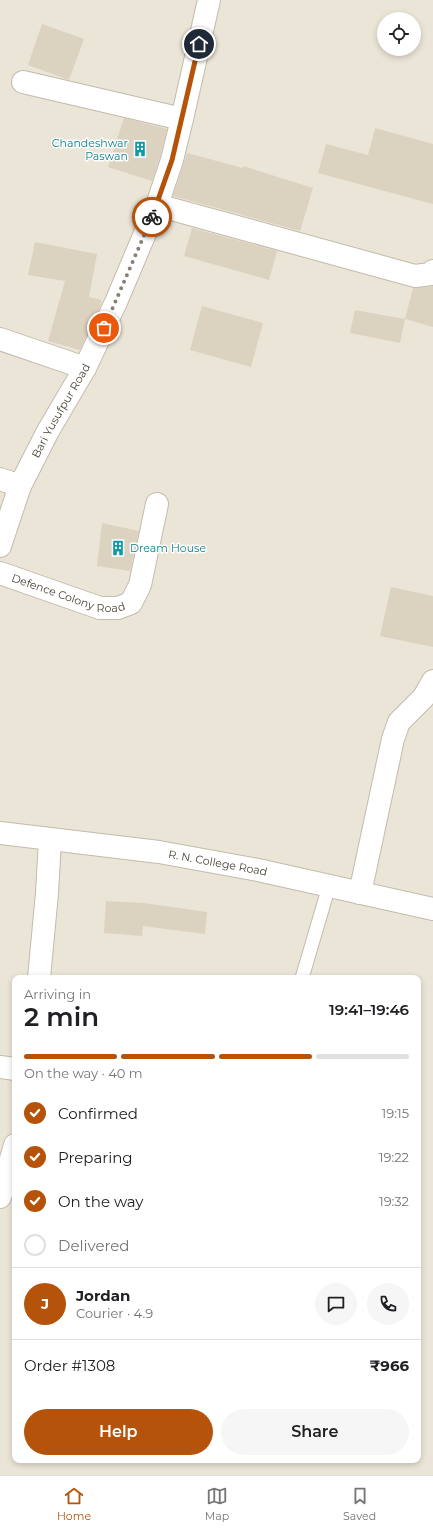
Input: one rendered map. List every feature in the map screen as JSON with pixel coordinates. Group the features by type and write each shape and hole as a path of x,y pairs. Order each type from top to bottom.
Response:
{"street":[{"name":"Bari Yusufpur Road","path":"0,546 20,486 48,431 86,368 157,205 172,160 209,0"},
{"path":"23,82 182,119"},
{"path":"157,205 415,276 431,274 433,271"},
{"path":"0,339 86,368"},
{"path":"0,479 20,486"},
{"name":"Defence Colony Road","path":"0,573 100,608 118,608 131,603 140,585 157,504"},
{"path":"360,893 393,739 399,722 424,697 433,681"},
{"name":"R. N. College Road","path":"0,833 158,852 258,870 433,909"},
{"path":"39,975 48,893 50,840"},
{"path":"0,1067 12,1069"},
{"path":"0,1197 12,1155"}],"lane":[{"path":"303,975 329,886"}],"shaded area":[{"path":"0,0 433,0 433,1475 0,1475"}],"building":[{"path":"42,24 84,39 69,80 28,65"},
{"name":"Chandeshwar Paswan","path":"124,118 167,129 152,181 108,167"},
{"path":"375,128 433,144 433,204 318,173 326,144 368,155"},
{"path":"187,153 243,168 243,166 313,188 300,231 173,196"},
{"path":"192,228 277,251 269,280 184,256"},
{"path":"35,242 97,254 89,297 102,300 80,350 48,341 65,281 28,275"},
{"path":"433,286 433,327 405,319 413,288"},
{"path":"202,306 263,323 251,367 190,350"},
{"path":"355,310 405,319 400,343 350,333"},
{"name":"Dream House","path":"102,523 139,531 130,571 97,566"},
{"path":"391,587 433,596 433,647 380,636"},
{"path":"106,901 144,903 207,912 205,934 143,926 142,936 104,933"}],"way so far":[{"path":"104,328 152,217"}],"place":[{"name":"Chandeshwar Paswan","path":"140,149"},
{"name":"Dream House","path":"118,548"}],"route":[{"path":"152,217 172,160 199,44"}]}
